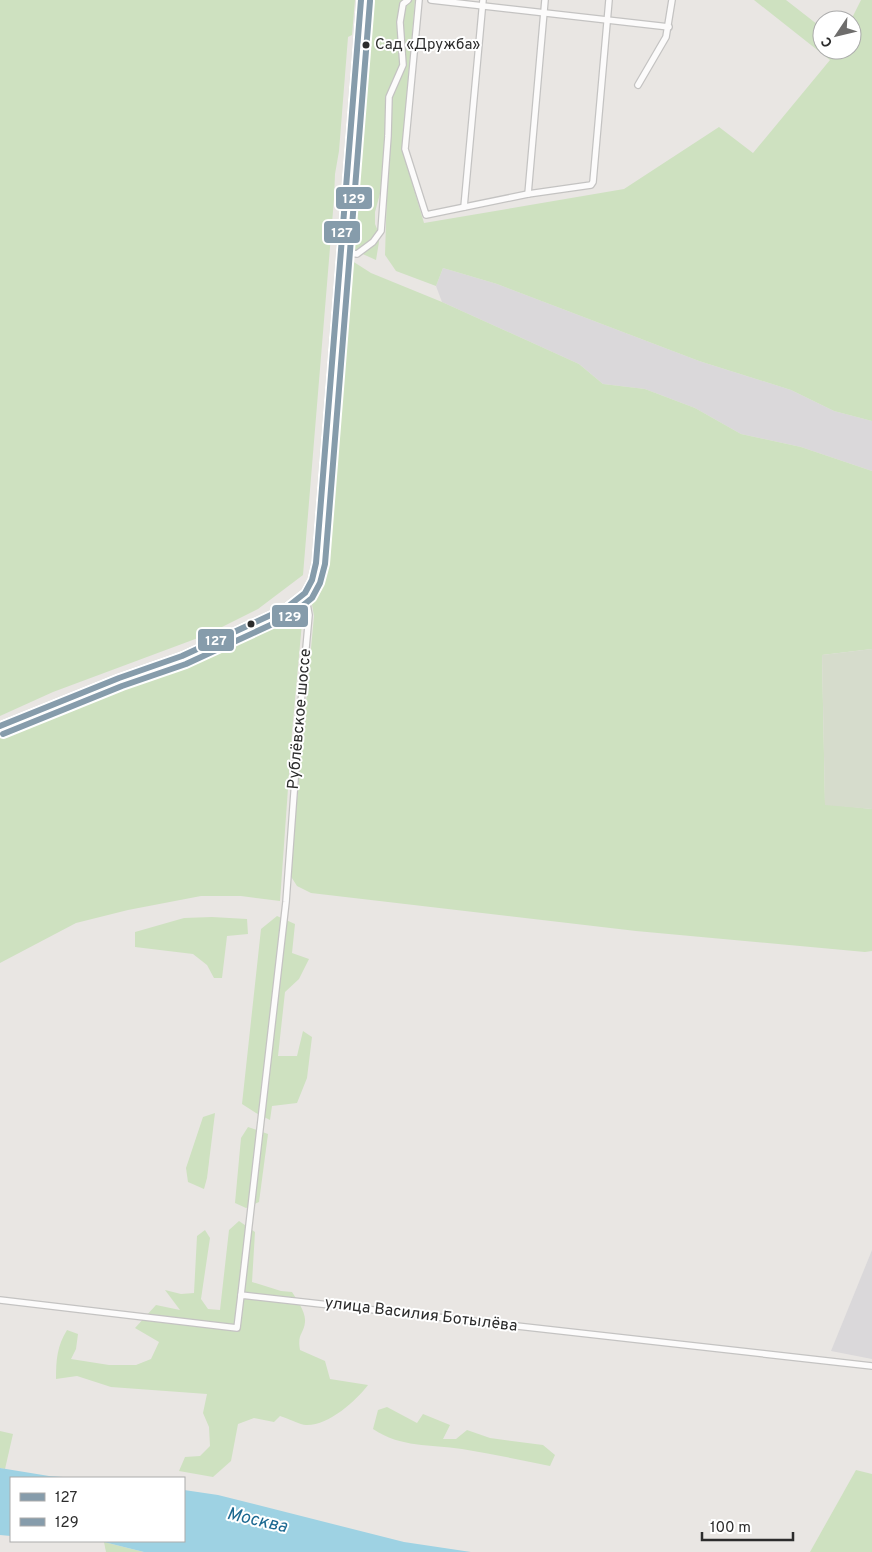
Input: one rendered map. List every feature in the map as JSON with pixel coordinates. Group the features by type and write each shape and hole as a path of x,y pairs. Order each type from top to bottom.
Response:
{"street":[{"path":"0,726 120,678 182,656 286,608 305,593 312,580 316,563 361,0"},
{"path":"342,252 357,254 374,242 381,231 389,97 403,65 400,22 403,4 408,0"},
{"path":"419,0 405,149 426,215 528,194 589,186 594,182 609,0"},
{"path":"431,0 483,3 669,28"},
{"path":"528,194 546,0"},
{"path":"638,85 666,37 669,28 672,0"},
{"path":"464,207 483,3"},
{"name":"Рублёвское шоссе","path":"241,1295 286,902 299,725 310,615 305,593"},
{"path":"0,1300 237,1328 241,1295"},
{"name":"улица Василия Ботылёва","path":"241,1295 872,1366"}],"shaded area":[{"path":"443,268 497,284 699,361 791,390 834,411 872,421 872,471 801,447 741,434 695,408 645,389 603,384 579,364 442,302 436,286"},
{"path":"872,1250 872,1359 831,1351"}],"green space":[{"path":"0,0 355,0 352,35 348,37 339,151 335,174 303,575 258,609 206,635 53,692 0,716"},
{"path":"362,0 415,0 402,149 424,223 624,189 719,127 753,153 830,60 862,60 862,10 856,10 861,0 872,0 872,421 834,411 791,390 699,361 497,284 443,268 436,286 396,271 385,255 387,191 381,190 375,212 375,224 379,242 376,260 347,247 355,186 361,60 368,46 366,34 360,25"},
{"path":"754,0 786,0 812,20 812,46"},
{"path":"346,257 371,273 442,302 579,364 603,384 645,389 695,408 741,434 801,447 872,471 872,649 822,655 825,804 872,809 872,951 865,952 636,931 311,893 297,886 290,875 314,616 310,593 316,586"},
{"path":"300,607 303,612 280,901 241,896 201,896 128,910 76,923 0,963 0,733 67,710 78,700 98,695 115,682 195,664 219,644"},
{"path":"872,649 872,809 825,805 822,655"},
{"path":"277,916 295,924 292,953 309,959 299,979 285,992 278,1056 297,1056 303,1031 312,1037 307,1078 297,1103 272,1106 270,1120 242,1104 261,929"},
{"path":"184,918 247,919 248,934 227,936 222,978 214,978 207,965 193,954 135,947 135,932"},
{"path":"215,1113 204,1189 188,1182 186,1168 203,1117"},
{"path":"248,1127 268,1134 259,1202 246,1208 235,1203 241,1138"},
{"path":"239,1221 255,1232 252,1282 281,1291 292,1292 303,1310 305,1322 299,1340 300,1350 325,1361 330,1379 368,1385 341,1411 332,1417 314,1424 304,1425 280,1416 274,1422 254,1418 238,1424 231,1461 213,1477 179,1471 185,1457 200,1456 210,1446 209,1427 203,1413 207,1394 111,1387 77,1376 56,1379 57,1359 61,1342 67,1330 78,1334 76,1349 71,1359 109,1365 136,1365 151,1359 159,1342 135,1328 156,1305 180,1310 165,1290 181,1294 194,1293 197,1236 205,1230 210,1238 201,1299 208,1309 220,1310 229,1230"},
{"path":"387,1407 417,1423 423,1414 450,1425 443,1439 456,1439 467,1430 490,1438 543,1445 555,1455 550,1466 462,1449 416,1444 394,1439 373,1429 378,1410"},
{"path":"0,1431 13,1434 5,1469 0,1468"},
{"path":"856,1470 872,1474 872,1552 810,1552"},
{"path":"104,1542 144,1552 106,1552"}],"water":[{"path":"0,1468 63,1477 10,1477 10,1536 0,1535"},
{"name":"Москва","path":"185,1490 218,1495 404,1542 471,1552 144,1552 104,1542 185,1542"}],"transit line":[{"name":"127","path":"0,726 119,678 182,656 286,608 305,593 312,580 316,563 361,0"},
{"name":"129","path":"3,734 122,686 186,664 290,616 312,598 320,583 325,564 370,1"}],"place":[{"name":"Сад «Дружба»","path":"366,45"}]}
